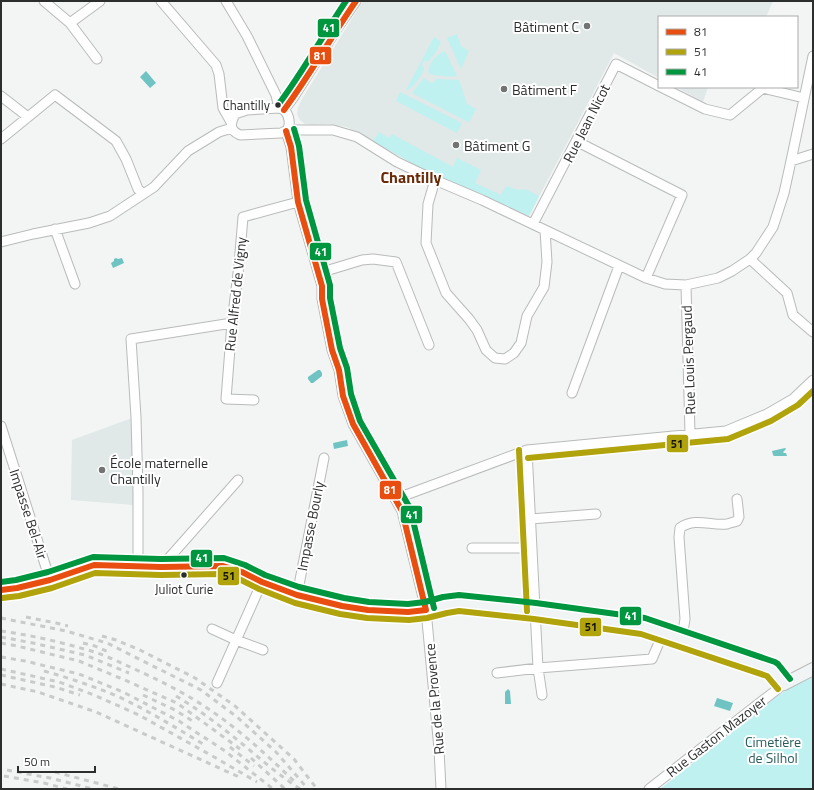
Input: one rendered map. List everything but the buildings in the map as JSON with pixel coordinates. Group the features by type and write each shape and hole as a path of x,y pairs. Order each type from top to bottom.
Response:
{"street":[{"path":"44,1 70,23 97,59"},
{"path":"70,23 100,1"},
{"path":"161,1 216,65 219,74 223,108 234,132 240,135 281,133 287,129 333,130 357,137 397,162 482,200 619,266 646,278 665,284 686,285 718,278 732,271 756,253 773,227 784,193 813,56"},
{"name":"Rue de la Provence","path":"226,1 247,36 282,109 288,114 289,122 287,129 298,202 322,286 322,299 332,350 339,370 343,396 353,424 402,510 426,610 439,749 441,789"},
{"path":"1,242 89,223 110,216 154,187 188,151 231,125 236,114 247,110 282,109 293,98 356,1"},
{"name":"Rue Jean Nicot","path":"533,224 616,64 658,85"},
{"name":"Rue Jean Nicot","path":"664,88 705,109 730,116 763,88 804,98"},
{"path":"1,96 28,117"},
{"path":"1,139 55,96 116,141 126,159 138,189 143,194"},
{"path":"576,141 682,195 646,278"},
{"path":"791,161 813,154"},
{"path":"435,180 428,204 426,243 446,293 469,319 477,330 486,350 495,358 505,359 514,353 521,344 527,316 544,287 548,262 546,230"},
{"name":"Rue Alfred de Vigny","path":"254,400 226,399 243,217 298,202"},
{"path":"55,230 74,284"},
{"path":"319,274 362,260 373,259 396,262 429,345"},
{"path":"750,259 787,293 793,315 813,332"},
{"path":"572,393 619,266"},
{"name":"Rue Louis Pergaud","path":"686,285 690,434"},
{"path":"138,566 136,417 131,339 232,323"},
{"path":"395,499 527,450 726,430 768,414 793,399 813,380"},
{"name":"Impasse Bel-Air","path":"1,426 50,580"},
{"path":"527,450 538,668 542,695"},
{"name":"Impasse Bourly","path":"297,595 324,458"},
{"path":"161,567 238,480"},
{"path":"682,638 685,619 679,537 680,528 685,524 693,522 726,524 737,522 739,517 737,499"},
{"path":"530,520 596,514"},
{"path":"472,548 532,548"},
{"path":"1,590 17,588 50,580 94,565 161,567 223,566 242,572 262,582 297,595 342,606 368,610 408,612 459,603 535,611 643,626 772,668 784,684 813,669"},
{"path":"217,683 262,582"},
{"path":"212,629 263,650"},
{"path":"497,673 538,668 652,659 663,633"},
{"name":"Rue Gaston Mazoyer","path":"649,789 784,684"}],"shaded area":[{"path":"363,1 773,1 766,16 658,16 658,77 614,53 529,216 442,178 347,127 327,124 305,124 300,120 297,114 298,107"},
{"path":"146,71 156,83 150,88 140,77"},
{"path":"678,88 708,88 703,102"},
{"path":"116,258 122,258 124,263 113,268 111,263"},
{"path":"318,370 322,373 322,376 311,383 308,377"},
{"name":"École maternelle Chantilly","path":"132,418 134,505 71,500 72,440"},
{"path":"347,440 348,446 334,449 333,443"},
{"path":"786,449 783,452 786,453 787,456 773,455 772,451"},
{"path":"508,689 510,691 511,704 505,704 505,692"},
{"path":"717,698 733,703 730,711 714,706"}],"green space":[{"path":"457,34 461,46 469,51 461,69 447,38"},
{"path":"434,37 441,42 436,52 428,62 424,60 422,66 424,70 421,76 413,86 406,90"},
{"path":"445,51 457,76 429,74 429,67 433,60"},
{"path":"424,78 431,83 433,83 436,79 459,80 467,104 476,109 470,121 468,122 412,93"},
{"path":"400,92 462,123 457,133 396,101"},
{"path":"379,132 389,138 392,134 453,167 457,158 481,170 475,183 501,195 506,186 518,190 525,189 539,196 529,216 442,178 410,162 373,141"},
{"name":"Cimetière de Silhol","path":"813,675 813,789 660,789 776,697"}],"railway":[{"path":"26,617 68,626"},
{"path":"1,618 66,631 107,643 201,690 237,717 276,752 308,789"},
{"path":"1,631 32,636 74,646 119,662 150,676 191,698 221,718 244,735 296,783"},
{"path":"102,636 140,650 195,678 235,706 294,759 317,789"},
{"path":"1,637 85,655 129,673"},
{"path":"1,643 79,661 177,703 240,749"},
{"path":"83,643 95,646 111,653"},
{"path":"1,657 25,661 79,674 123,692 179,721 225,751 273,789"},
{"path":"1,669 59,682 94,695 139,715 257,782"},
{"path":"44,671 81,682 117,696 150,713 203,744"},
{"path":"1,675 55,687 80,695"},
{"path":"1,684 38,692 96,712 239,777"},
{"path":"143,695 175,710 194,722"},
{"path":"176,696 213,721 300,789"},
{"path":"230,747 254,766"},
{"path":"251,758 285,789"},
{"path":"7,770 50,778 93,789"},
{"path":"55,772 119,789"},
{"path":"4,776 44,783 67,789"}],"transit line":[{"name":"41","path":"278,105 296,80 346,1"},
{"name":"81","path":"284,110 356,1"},
{"name":"41","path":"294,129 299,146 306,200 330,285 330,298 340,348 347,368 351,394 360,421 410,508 434,608"},
{"name":"81","path":"286,131 291,147 298,202 322,286 322,299 332,350 339,370 343,396 353,424 402,511 426,610"},
{"name":"51","path":"528,458 728,439 771,421 798,405 813,391"},
{"name":"51","path":"519,450 527,611"},
{"name":"41","path":"1,582 48,572 93,557 161,559 224,558 299,587 344,598 369,602 408,604 459,595 536,603 645,618 775,662 790,679"},
{"name":"81","path":"1,590 17,588 50,580 94,565 161,567 223,566 242,572 262,582 297,595 342,606 368,610 408,612 426,610"},
{"name":"51","path":"2,598 19,596 52,588 95,573 161,575 222,574 239,579 259,589 295,603 340,614 367,618 409,620 427,618 459,611 534,619 641,634 767,676 778,689"}],"place":[{"name":"Bâtiment C","path":"587,26"},
{"name":"Bâtiment F","path":"504,89"},
{"name":"Chantilly","path":"278,105"},
{"name":"Bâtiment G","path":"456,145"},
{"name":"École maternelle Chantilly","path":"102,470"},
{"name":"Juliot Curie","path":"184,575"}],"district":[{"name":"Chantilly","path":"411,177"}]}
